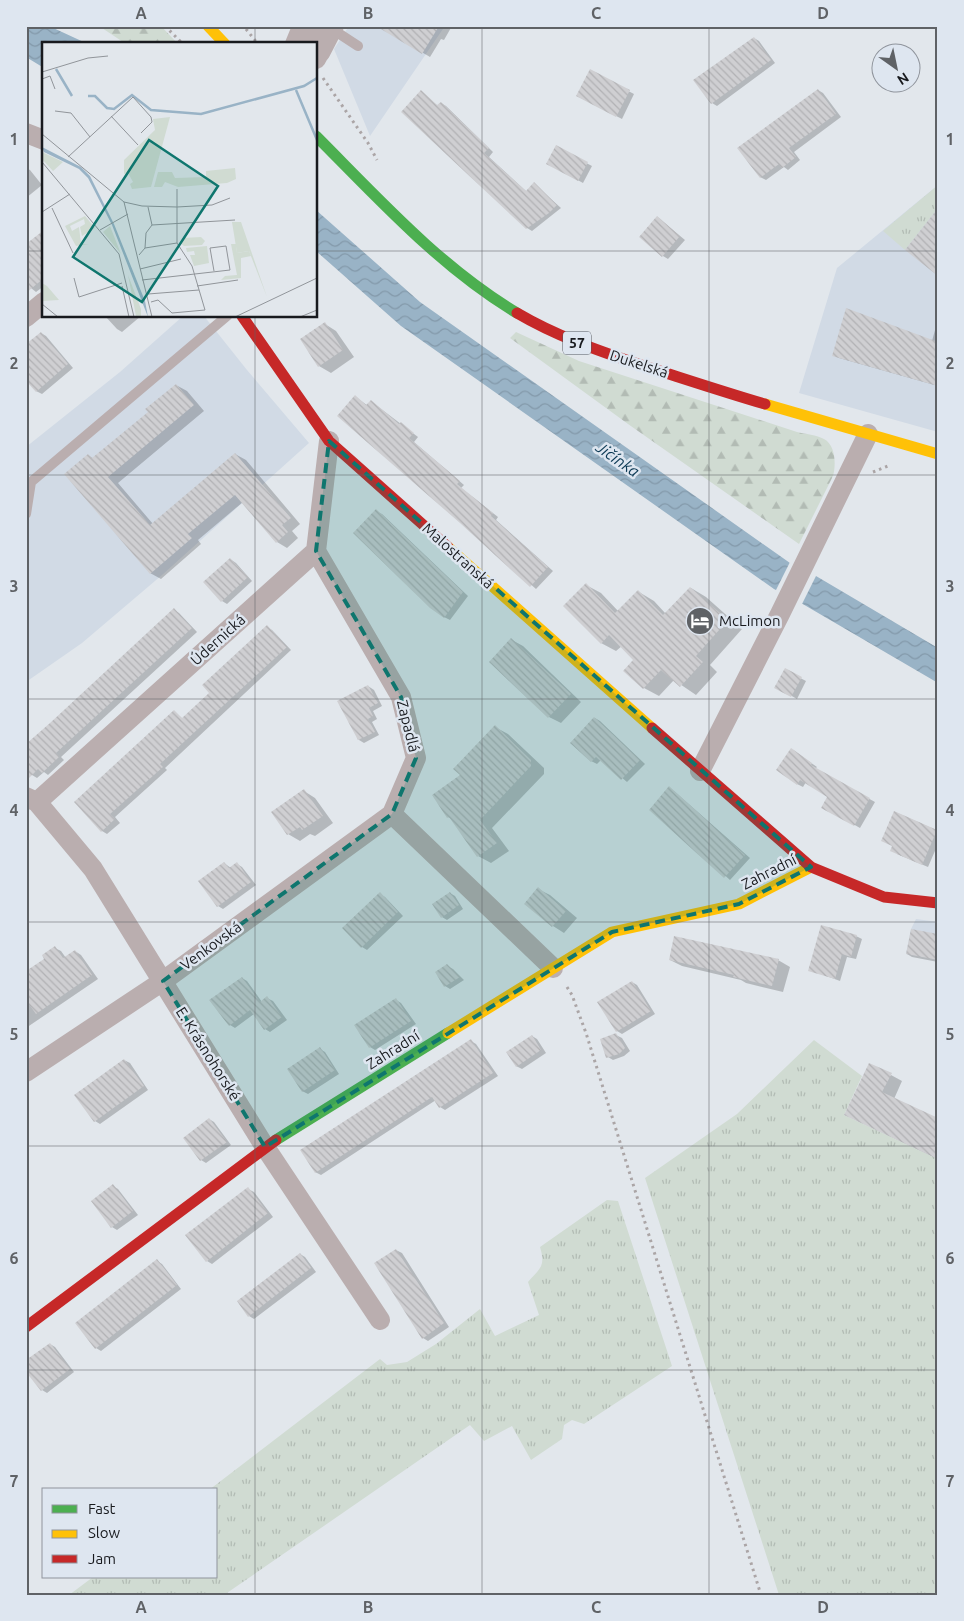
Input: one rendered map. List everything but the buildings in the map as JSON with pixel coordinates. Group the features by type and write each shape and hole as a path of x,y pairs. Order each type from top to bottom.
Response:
{"street":[{"path":"208,26 223,42"},
{"path":"299,32 333,28"},
{"path":"318,56 333,28"},
{"path":"299,32 315,34 319,44 318,56"},
{"path":"26,133 42,139"},
{"name":"Dukelská","path":"318,138 442,259 492,298 533,323 569,340 605,353 717,389 938,454"},
{"path":"26,317 42,304"},
{"name":"Malostranská","path":"243,318 329,441 700,771 811,867 884,896 938,903"},
{"path":"700,771 812,551 868,434"},
{"path":"316,552 329,441"},
{"name":"Údernická","path":"32,800 316,552"},
{"name":"Zapadlá","path":"316,552 401,697 416,758 392,814"},
{"name":"E. Krásnohorské","path":"32,800 93,869 265,1147 380,1320"},
{"path":"392,814 553,968"},
{"name":"Venkovská","path":"26,1072 163,980 392,814"},
{"name":"Zahradní","path":"26,1327 265,1147 612,932 739,904 811,867"}],"lane":[{"path":"333,28 358,46"},
{"path":"26,514 31,482 225,318"}],"path":[{"path":"166,26 181,42"},
{"path":"244,26 256,42"},
{"path":"318,74 323,77 368,143 381,168"},
{"path":"553,968 572,995 586,1033 761,1595"}],"highlighted area":[{"path":"329,441 811,867 739,904 612,932 265,1147 163,981 392,814 416,758 401,697 316,551"}],"shaded area":[{"path":"349,26 445,26 370,136 334,49"},
{"path":"938,185 938,432 799,393 837,268"},
{"path":"181,318 206,318 309,443 162,575 82,643 26,682 26,447 120,372"},
{"path":"916,919 938,922 938,960 906,954 911,929"}],"green space":[{"path":"99,26 161,26 176,42 123,42"},
{"path":"938,185 938,208 905,250 883,231"},
{"path":"516,332 579,361 797,432 824,439 833,451 835,467 833,476 799,544 628,424 510,338"},
{"path":"814,1040 862,1076 844,1115 938,1159 938,1595 779,1595 645,1178 737,1114"},
{"path":"607,1200 618,1201 672,1366 584,1424 572,1420 564,1425 562,1439 531,1460 512,1426 484,1441 470,1425 224,1595 69,1595 92,1578 218,1578 218,1488 212,1488 380,1359 387,1365 407,1362 436,1344 480,1309 495,1336 539,1315 528,1282 541,1267 542,1254 540,1247"}],"water":[{"path":"26,26 49,26 84,42 42,42 42,67 26,57"},
{"name":"Jičínka","path":"318,212 420,302 790,563 816,576 938,648 938,683 774,589 401,326 318,253"}],"pier":[{"path":"791,560 817,574 801,606 775,592"}],"traffic: fast":[{"path":"318,138 387,208 436,253 462,275 517,313"},
{"path":"276,1140 448,1033"}],"traffic: slow":[{"path":"208,26 223,42"},
{"path":"765,404 938,454"},
{"path":"448,547 652,728"},
{"path":"448,1033 612,932 739,904 811,867"}],"traffic: jam":[{"path":"517,313 562,336 594,348 641,365 765,404"},
{"path":"243,318 329,441 448,547"},
{"path":"652,728 811,867 884,897 938,903"},
{"path":"26,1327 276,1140"}],"place":[{"name":"McLimon","path":"700,621"}]}
